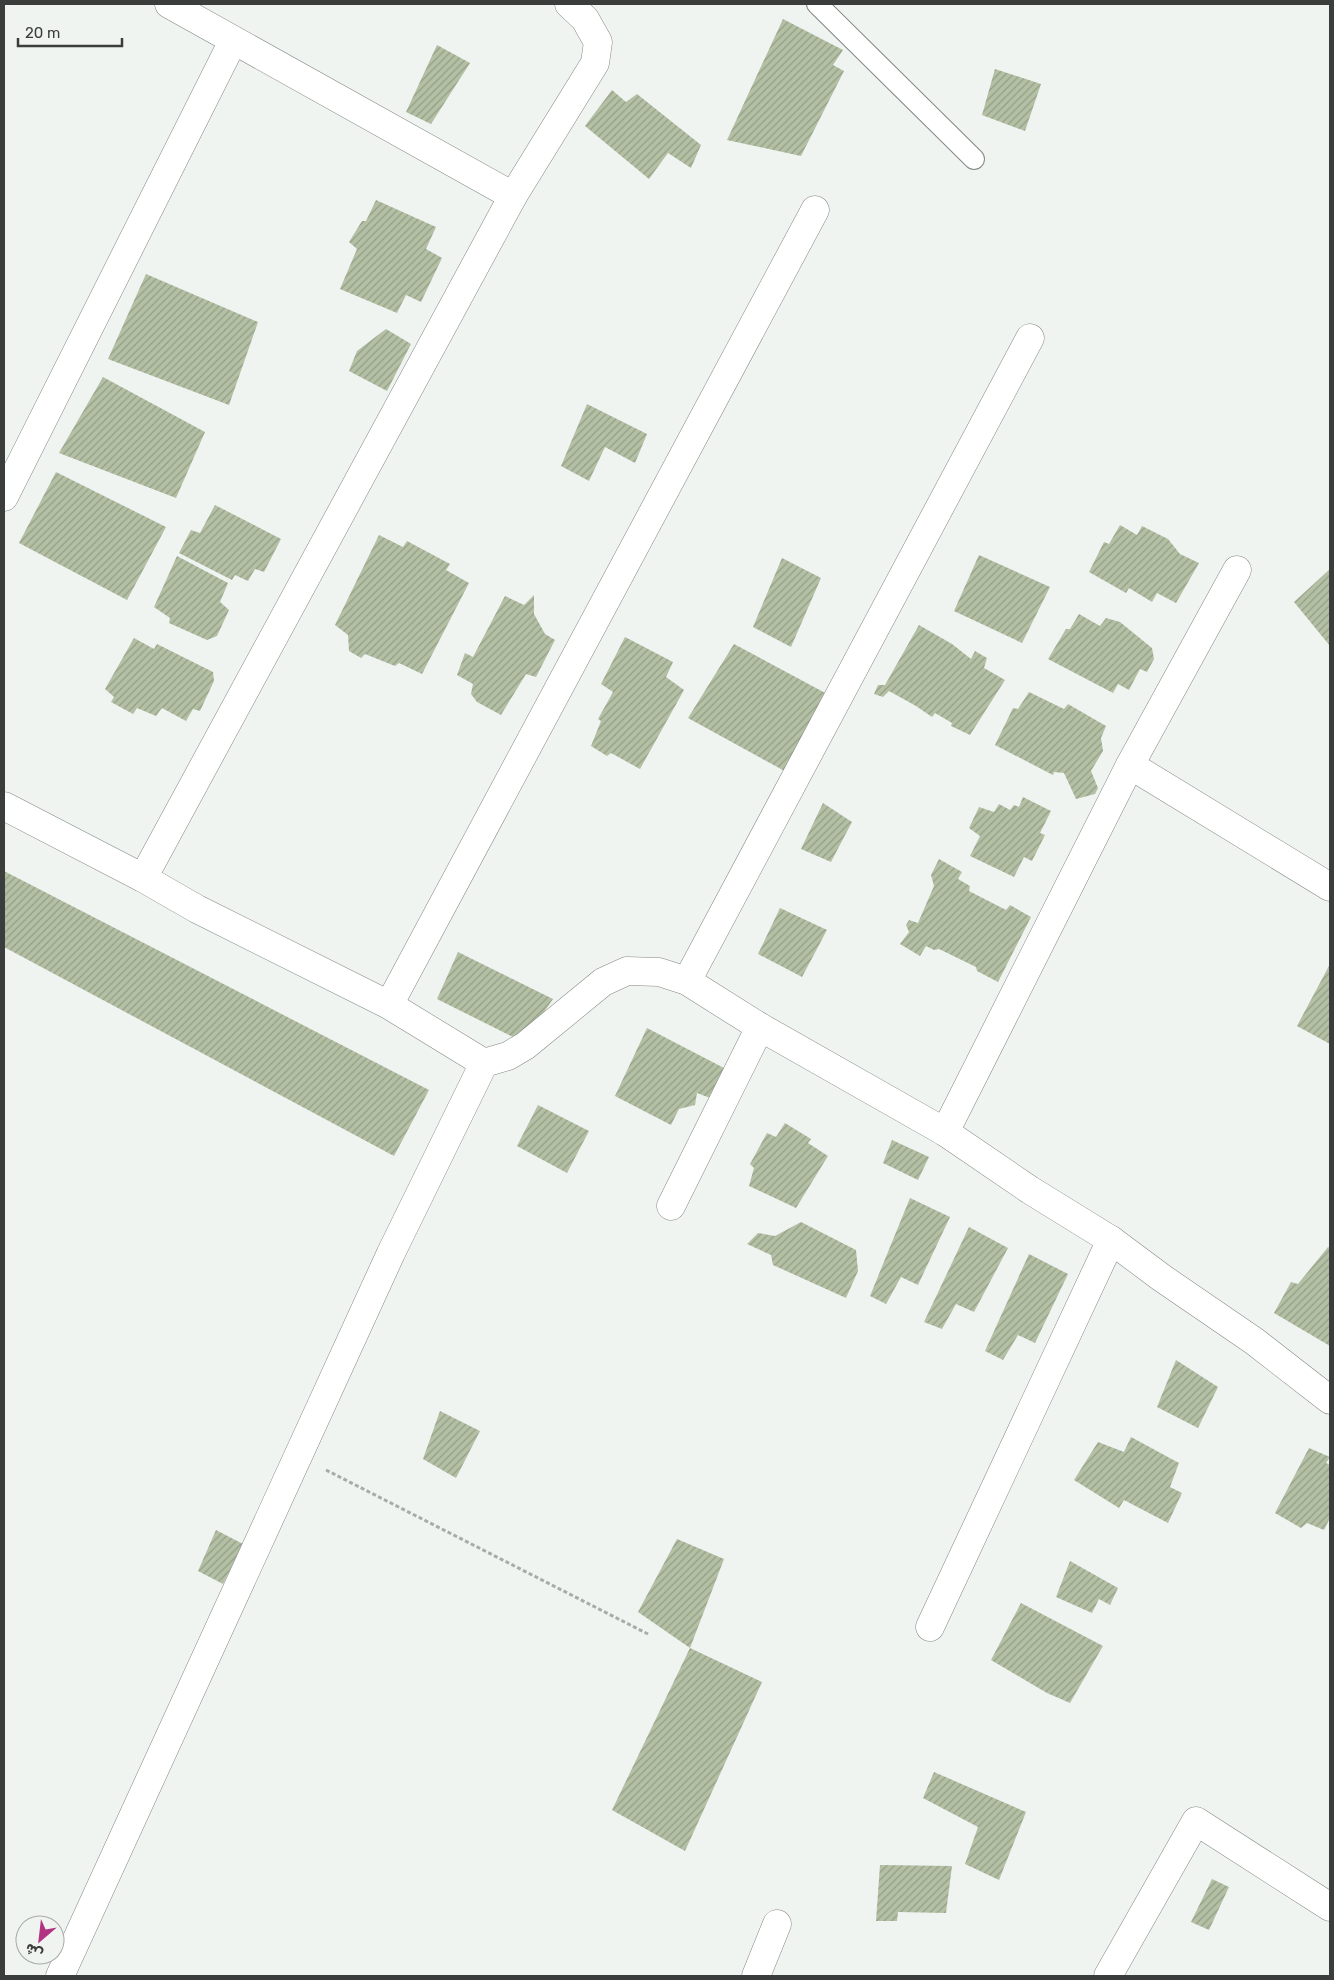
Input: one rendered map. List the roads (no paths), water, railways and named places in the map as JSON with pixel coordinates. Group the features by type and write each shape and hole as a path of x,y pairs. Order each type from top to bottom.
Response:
{"street":[{"path":"169,4 513,196"},
{"path":"143,878 513,196 595,63 598,42 586,19 570,4"},
{"path":"4,498 234,41"},
{"path":"389,1005 815,210"},
{"path":"687,981 1030,338"},
{"path":"945,1132 1130,765 1237,570"},
{"path":"1130,765 1330,887"},
{"path":"4,806 143,878 197,909 389,1005 484,1063"},
{"path":"60,1976 412,1207 484,1063 508,1056 525,1046 603,982 627,971 659,972 687,981 760,1027 945,1132 1030,1190 1111,1240 1162,1278 1254,1341 1330,1400"},
{"path":"671,1206 760,1027"},
{"path":"930,1627 1111,1240"},
{"path":"1108,1976 1196,1821 1330,1907"},
{"path":"756,1976 777,1924"}],"lane":[{"path":"817,4 974,159"}]}
